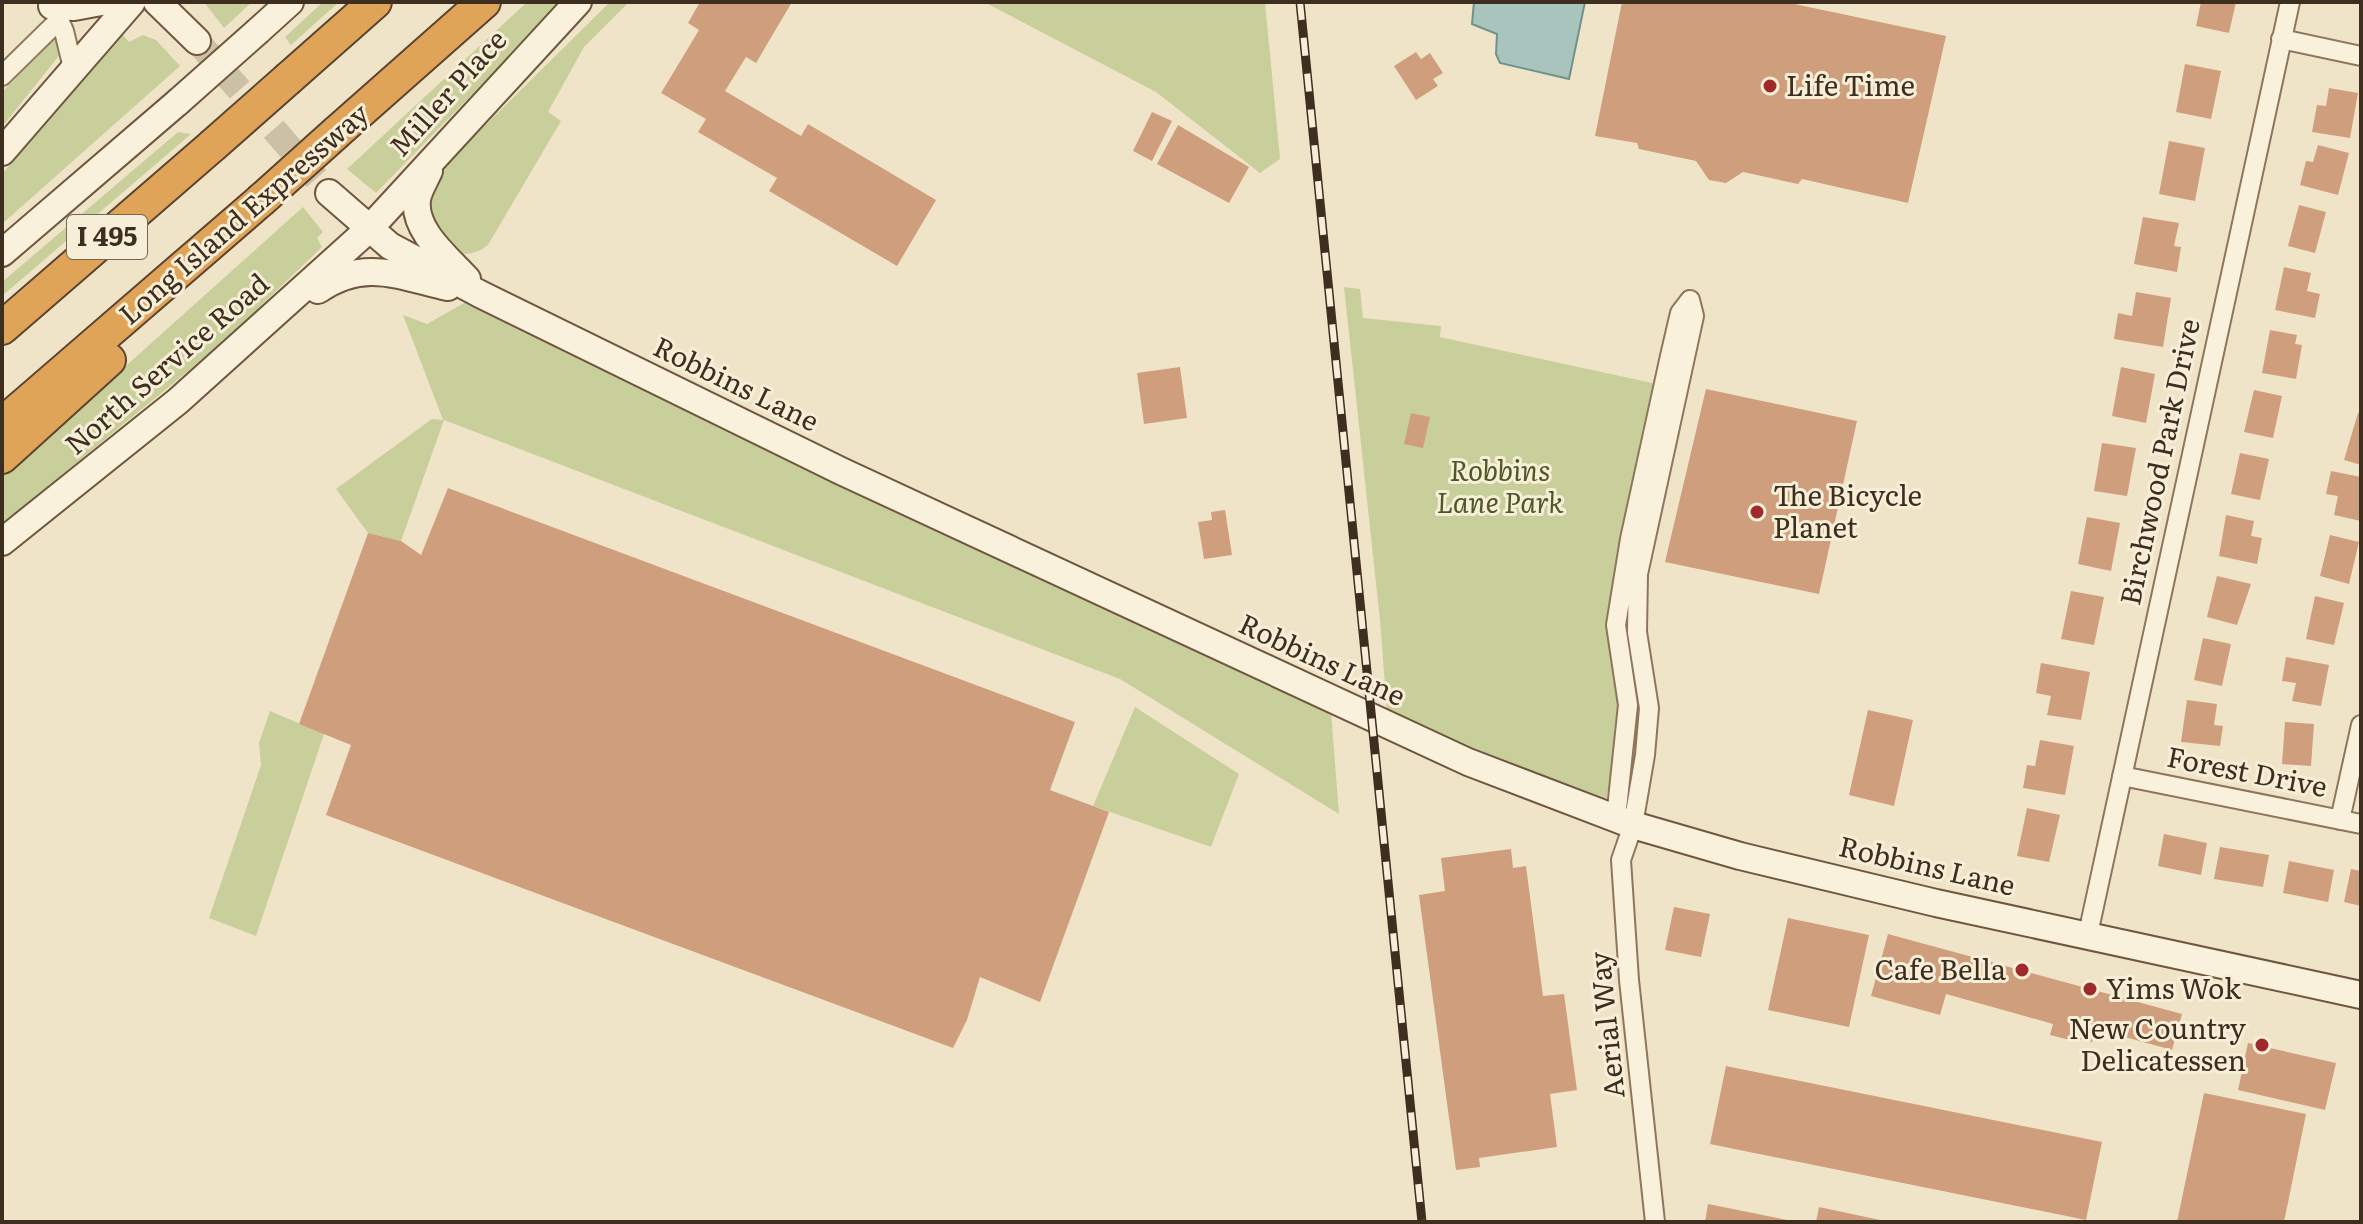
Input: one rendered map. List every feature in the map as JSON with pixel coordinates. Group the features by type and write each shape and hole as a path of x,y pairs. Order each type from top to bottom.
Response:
{"highway":[{"name":"I 495","path":"2,328 375,2"},
{"name":"Long Island Expressway","path":"2,424 484,2"},
{"path":"2,457 122,348 153,315 186,265"}],"street":[{"path":"2,76 54,9 101,2"},
{"path":"2,152 132,2"},
{"path":"157,2 197,41"},
{"path":"2,253 290,2"},
{"name":"Miller Place","path":"369,229 476,109 578,2"},
{"name":"Birchwood Park Drive","path":"2088,934 2290,2"},
{"path":"54,9 73,68"},
{"path":"2281,39 2361,56"},
{"path":"476,109 430,169 416,198 418,216 429,236 480,294"},
{"name":"Robbins Lane","path":"329,193 390,246 480,294 841,471 1468,762 1624,821 1740,856 1921,899 2361,995"},
{"name":"North Service Road","path":"2,542 178,401 369,229"},
{"path":"244,343 330,282 357,271 374,270 480,294"},
{"path":"1690,300 1694,316 1638,574 1637,632 1649,708 1645,755 1624,821 1628,705 1616,625 1666,369 1680,313 1690,300"},
{"path":"2340,820 2361,725"},
{"name":"Forest Drive","path":"2122,776 2361,824"},
{"name":"Aerial Way","path":"1624,821 1621,860 1629,980 1655,1222"}],"green space":[{"path":"204,2 252,2 224,28"},
{"path":"323,2 339,2 291,45 285,37"},
{"path":"527,2 562,2 376,193 347,169"},
{"path":"610,2 629,2 584,47 548,112 561,121 488,245 467,254 445,248 431,232 424,192 438,172"},
{"path":"984,2 1265,2 1280,159 1260,173 1156,92"},
{"path":"123,35 129,42 143,35 156,40 180,66 2,224 2,174"},
{"path":"55,38 61,40 62,52 2,127 2,92"},
{"path":"178,132 191,134 2,296 2,282"},
{"path":"303,207 323,232 317,238 322,247 221,344 2,524 2,477"},
{"name":"Robbins Lane Park","path":"1344,287 1360,289 1363,318 1441,326 1440,337 1657,384 1608,623 1622,709 1604,813 1388,725 1380,620"},
{"path":"480,294 1330,699 1339,814 1120,679 444,420 401,541 368,533 336,489 432,419 443,420 403,315 427,324"},
{"path":"1135,707 1239,774 1211,847 1093,806"},
{"path":"270,711 324,734 256,936 209,918 261,765 259,743"}],"water":[{"path":"1474,2 1585,2 1569,79 1500,63 1496,54 1497,34 1472,24"}],"building":[{"path":"700,2 792,2 756,63 746,57 725,91 801,136 808,124 936,200 897,266 769,191 777,178 698,132 706,119 661,93 699,30 688,23"},
{"name":"Life Time","path":"1622,2 1785,2 1946,36 1908,203 1802,179 1798,184 1743,172 1726,183 1709,180 1696,161 1639,149 1637,143 1595,136"},
{"path":"2201,2 2236,2 2229,33 2196,26"},
{"path":"1416,52 1421,59 1430,53 1443,73 1433,79 1438,86 1416,100 1394,66"},
{"path":"2185,64 2221,71 2211,119 2176,112"},
{"path":"2329,88 2358,93 2350,138 2312,132 2317,105 2326,106"},
{"path":"1152,112 1172,121 1152,161 1133,151"},
{"path":"1178,125 1249,167 1229,203 1157,164"},
{"path":"2169,141 2205,148 2195,201 2159,194"},
{"path":"2318,145 2349,153 2338,195 2300,185 2306,161 2313,162"},
{"path":"2299,205 2326,212 2315,253 2288,246"},
{"path":"2143,217 2179,223 2174,246 2181,247 2177,272 2134,264"},
{"path":"2284,267 2311,273 2307,291 2320,294 2315,318 2275,310"},
{"path":"2136,292 2171,298 2163,347 2114,339 2118,313 2132,316"},
{"path":"2270,330 2297,335 2295,344 2302,345 2296,379 2262,373"},
{"path":"1180,367 1187,418 1144,424 1137,373"},
{"path":"2121,367 2155,374 2146,423 2112,416"},
{"name":"The Bicycle Planet","path":"1706,389 1857,421 1819,594 1665,562"},
{"path":"2254,390 2282,396 2273,438 2244,432"},
{"path":"1411,413 1430,417 1423,448 1404,444"},
{"path":"2358,413 2361,414 2361,465 2344,460"},
{"path":"2102,443 2136,448 2127,496 2094,491"},
{"path":"2240,453 2269,459 2260,500 2231,494"},
{"path":"2331,471 2361,477 2361,521 2334,515 2338,496 2326,494"},
{"path":"448,488 1075,722 1050,790 1109,812 1040,1002 980,977 967,1020 953,1048 326,815 351,745 299,724 368,533 401,541 421,555"},
{"path":"1225,510 1232,555 1204,559 1198,522 1212,520 1211,512"},
{"path":"2226,515 2254,521 2251,536 2262,538 2257,564 2219,556"},
{"path":"2087,517 2120,523 2111,571 2078,564"},
{"path":"2330,535 2359,542 2349,584 2320,576"},
{"path":"2217,576 2251,584 2237,625 2207,617"},
{"path":"2071,591 2104,597 2094,645 2061,639"},
{"path":"2315,596 2344,603 2334,645 2306,639"},
{"path":"2203,638 2231,644 2222,686 2194,680"},
{"path":"2286,657 2329,665 2321,706 2292,701 2296,683 2282,681"},
{"path":"2041,663 2090,672 2081,720 2047,715 2051,696 2036,693"},
{"path":"2187,700 2217,704 2214,725 2223,726 2220,746 2181,742"},
{"path":"1868,710 1913,720 1894,806 1849,795"},
{"path":"2285,722 2314,724 2311,766 2282,764"},
{"path":"2040,740 2074,746 2065,795 2023,788 2027,765 2035,766"},
{"path":"2027,808 2060,815 2049,862 2017,856"},
{"path":"2164,834 2207,843 2201,875 2158,866"},
{"path":"2220,847 2269,855 2263,887 2214,879"},
{"path":"1511,849 1513,868 1526,866 1543,996 1564,994 1577,1090 1550,1094 1557,1147 1479,1158 1480,1167 1456,1170 1419,895 1445,891 1441,858"},
{"path":"2289,861 2334,870 2328,902 2283,893"},
{"path":"2351,869 2361,871 2361,906 2344,902"},
{"path":"1674,907 1710,914 1701,957 1665,950"},
{"path":"1788,918 1869,935 1849,1027 1768,1010"},
{"path":"1888,934 2182,1014 2172,1050 2096,1029 2092,1042 2078,1039 2081,1028 2073,1026 2070,1040 2050,1035 2053,1024 1946,994 1940,1015 1871,996"},
{"path":"2248,1043 2336,1063 2325,1110 2238,1090"},
{"path":"1726,1066 2102,1142 2086,1220 1710,1144"},
{"path":"2204,1093 2306,1114 2284,1222 2177,1222"},
{"path":"1708,1204 1792,1221 1792,1222 1705,1222"},
{"path":"1819,1207 1885,1221 1885,1222 1816,1222"}],"tunnel":[{"path":"197,41 329,193"}],"railway":[{"path":"1300,2 1422,1222"}],"place":[{"name":"Life Time","path":"1770,86"},
{"name":"The Bicycle Planet","path":"1757,512"},
{"name":"Cafe Bella","path":"2022,970"},
{"name":"Yims Wok","path":"2090,989"},
{"name":"New Country Delicatessen","path":"2262,1045"}]}
